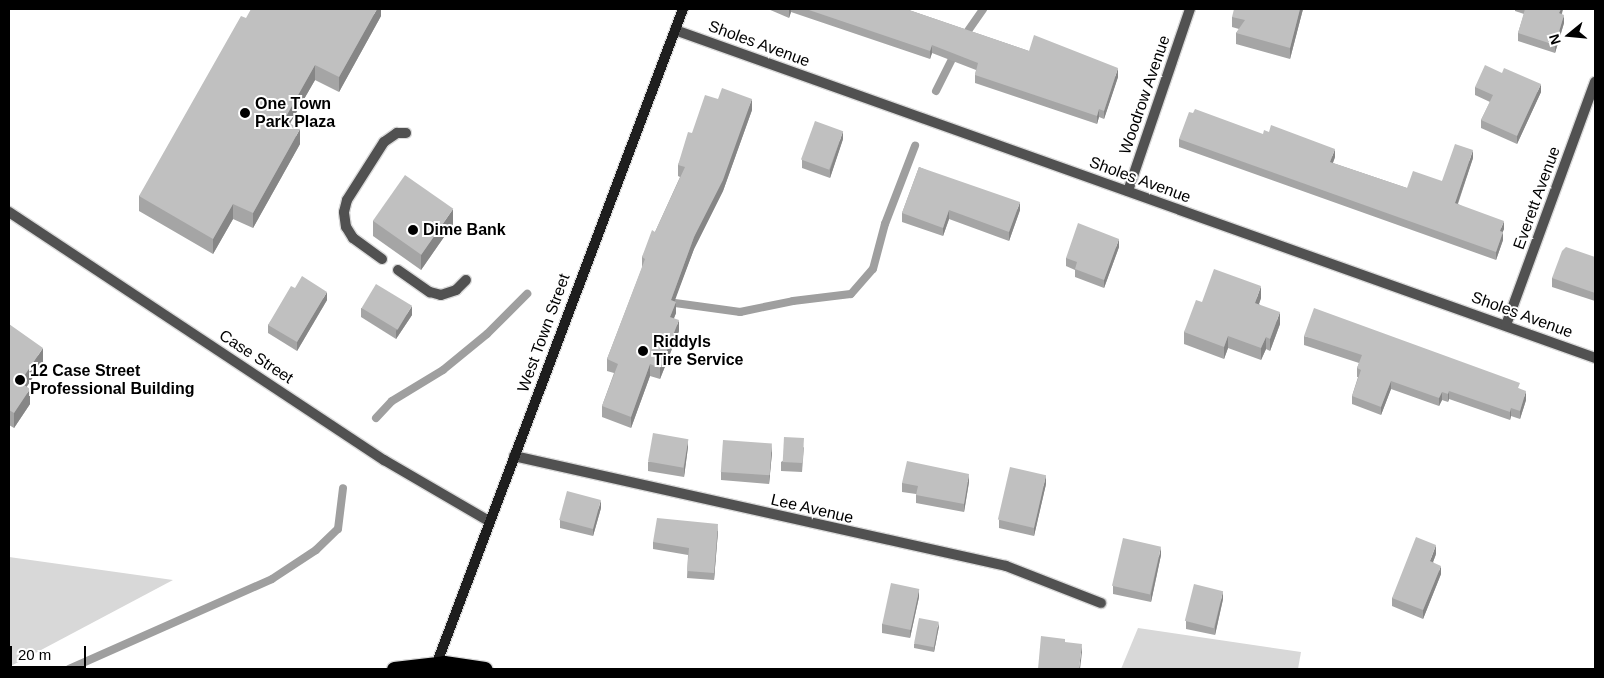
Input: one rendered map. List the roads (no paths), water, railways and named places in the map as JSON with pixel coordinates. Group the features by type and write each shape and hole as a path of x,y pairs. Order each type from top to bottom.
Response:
{"highway":[{"path":"394,669 435,666 485,669"}],"main road":[{"name":"West Town Street","path":"435,666 683,9"}],"street":[{"name":"Woodrow Avenue","path":"1128,191 1190,9"},
{"name":"Sholes Avenue","path":"675,30 1595,358"},
{"name":"Everett Avenue","path":"1506,325 1595,82"},
{"path":"382,259 353,238 346,227 344,212 347,200 384,142 397,133 406,133"},
{"name":"Case Street","path":"9,212 384,460 490,521"},
{"path":"398,270 430,292 441,295 456,290 466,280"},
{"name":"Lee Avenue","path":"514,456 1006,566 1101,603"}],"waterway":[{"path":"963,38 983,9"},
{"path":"936,91 955,53"},
{"path":"675,303 740,312 793,301 851,294 873,269 885,224 915,146"},
{"path":"376,418 392,401 443,370 487,334 527,294"},
{"path":"69,669 272,579 316,550 338,529 343,488"}],"place":[{"name":"One Town Park Plaza","path":"245,113"},
{"name":"Dime Bank","path":"413,230"},
{"name":"Riddyls Tire Service","path":"643,351"},
{"name":"12 Case Street Professional Building","path":"20,380"}]}
